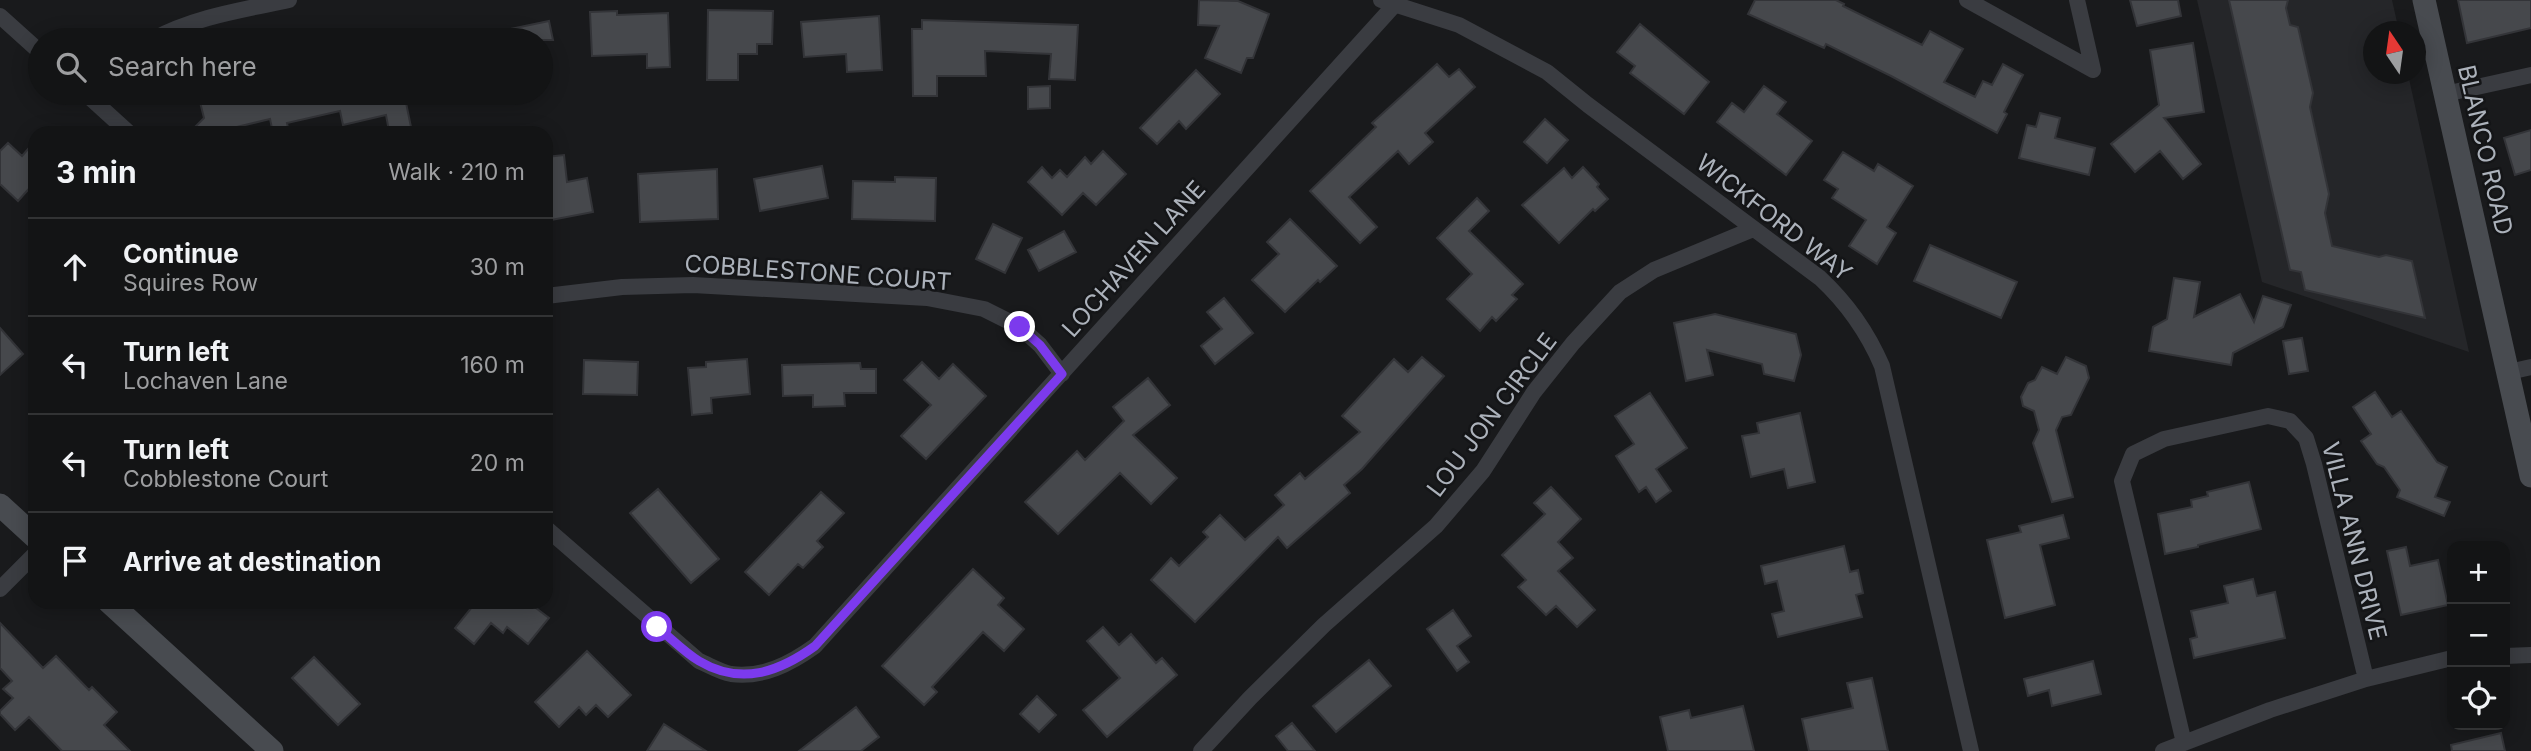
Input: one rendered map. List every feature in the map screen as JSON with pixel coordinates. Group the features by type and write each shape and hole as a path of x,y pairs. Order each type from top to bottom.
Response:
{"main road":[{"name":"BLANCO ROAD","path":"2424,0 2445,94 2520,369 2531,476"},
{"path":"0,505 28,531"},
{"path":"117,609 272,751"}],"street":[{"path":"179,28 217,15 289,0"},
{"path":"1967,0 2093,70 2077,0"},
{"name":"WICKFORD WAY","path":"1392,1 1459,25 1546,72 1820,278 1844,301 1863,327 1882,366 1971,751"},
{"name":"LOCHAVEN LANE","path":"553,534 699,661 729,674 762,673 793,662 815,646 1062,374 1392,1"},
{"path":"0,16 28,41"},
{"path":"2445,94 2531,75"},
{"path":"100,105 122,126"},
{"name":"LOU JON CIRCLE","path":"1200,751 1325,625 1436,526 1483,471 1542,382 1573,343 1620,292 1654,270 1753,229"},
{"name":"COBBLESTONE COURT","path":"553,295 622,287 693,285 927,298 984,309 1020,327 1040,345 1062,374"},
{"name":"VILLA ANN DRIVE","path":"2184,743 2122,481 2133,454 2164,439 2268,416 2290,421 2306,439 2366,679"},
{"path":"0,589 28,561"},
{"path":"2510,656 2531,655"},
{"path":"2162,751 2270,710 2366,679 2447,659"}],"shaded area":[{"path":"2197,0 2392,0 2397,21 2363,21 2363,84 2410,84 2469,352 2262,282"}],"building":[{"path":"1199,0 1238,1 1269,14 1253,58 1247,58 1241,73 1205,58 1219,26 1198,25"},
{"path":"1755,0 1836,0 1922,45 1930,31 1963,49 1944,82 1975,97 1983,81 1992,85 2003,64 2023,75 2004,112 2007,114 1997,133 1826,44 1824,48 1748,14"},
{"path":"2130,0 2178,0 2181,16 2137,26"},
{"path":"2229,0 2288,0 2286,8 2290,25 2298,27 2313,93 2310,107 2329,194 2325,213 2332,246 2379,257 2386,255 2412,261 2425,318 2305,290 2301,272 2290,270"},
{"path":"2458,0 2531,0 2531,28 2467,43"},
{"path":"708,10 773,11 772,44 757,44 757,54 738,54 738,80 707,80"},
{"path":"617,11 617,15 668,13 670,67 647,68 647,54 592,56 590,12"},
{"path":"879,16 882,70 847,72 846,54 804,57 801,22"},
{"path":"922,20 1078,25 1075,80 1049,79 1051,54 985,51 986,76 937,76 937,96 913,96 912,29 922,29"},
{"path":"549,21 550,28 515,28"},
{"path":"1640,24 1709,82 1684,114 1630,73 1635,66 1617,52"},
{"path":"2193,43 2204,112 2164,118 2201,164 2183,179 2160,151 2135,172 2111,144 2159,105 2150,50"},
{"path":"1437,64 1449,77 1459,69 1475,87 1425,133 1433,142 1409,164 1398,151 1349,197 1377,227 1360,243 1310,191 1376,127 1372,123"},
{"path":"1196,70 1220,94 1186,129 1179,121 1157,144 1140,128"},
{"path":"1050,86 1050,108 1028,109 1028,87"},
{"path":"1764,86 1786,102 1777,114 1812,141 1786,175 1717,122 1732,103 1744,112"},
{"path":"201,105 406,105 411,126 388,126 386,115 343,125 340,111 287,123 288,126 272,126 270,119 241,126 196,126 204,118"},
{"path":"2040,113 2060,118 2055,138 2095,148 2089,175 2019,158 2027,125 2036,127"},
{"path":"1545,119 1568,140 1547,163 1524,142"},
{"path":"2531,130 2531,170 2515,175 2504,138"},
{"path":"8,143 22,156 28,149 28,190 18,201 0,184 0,151"},
{"path":"1103,151 1126,174 1096,205 1083,193 1062,215 1028,182 1042,167 1052,178 1060,170 1067,177 1085,157 1091,164"},
{"path":"1843,152 1874,171 1878,164 1913,186 1887,227 1896,233 1877,264 1849,246 1866,220 1832,198 1838,189 1824,180"},
{"path":"564,155 567,182 587,178 593,212 553,220 553,156"},
{"path":"822,166 828,198 760,211 754,179"},
{"path":"1583,167 1599,184 1597,187 1608,199 1595,211 1593,209 1559,243 1522,205 1564,168 1572,178"},
{"path":"717,169 718,219 640,222 638,174"},
{"path":"895,177 936,178 935,221 852,219 853,181 895,182"},
{"path":"1477,198 1489,211 1469,231 1523,284 1512,295 1517,299 1496,321 1492,317 1480,331 1447,299 1472,274 1437,238"},
{"path":"1290,219 1337,266 1320,282 1318,280 1285,312 1252,280 1279,254 1267,242"},
{"path":"993,224 1022,238 1005,273 976,259"},
{"path":"1064,231 1076,252 1039,271 1028,250"},
{"path":"1930,245 2017,282 2001,318 1914,281"},
{"path":"2174,278 2200,282 2194,317 2240,294 2254,322 2263,296 2291,305 2283,327 2233,353 2231,365 2149,351 2153,327 2167,319"},
{"path":"1224,298 1253,333 1215,364 1201,346 1222,329 1207,312"},
{"path":"1715,314 1796,334 1801,355 1794,381 1764,374 1762,364 1707,350 1713,375 1686,381 1674,323"},
{"path":"0,328 23,354 0,375"},
{"path":"2302,338 2308,371 2289,374 2283,341"},
{"path":"1422,357 1444,376 1362,469 1344,485 1350,493 1287,548 1278,537 1195,622 1151,580 1171,558 1179,566 1208,537 1203,532 1220,515 1245,540 1284,505 1275,495 1300,473 1305,479 1360,432 1342,416 1394,359 1408,372"},
{"path":"2066,357 2086,366 2089,378 2071,415 2062,417 2056,430 2073,497 2052,502 2033,443 2039,430 2034,411 2023,406 2021,397 2028,383 2035,380 2042,367 2057,374"},
{"path":"747,359 750,394 711,398 712,413 692,415 688,368 706,367 706,362"},
{"path":"584,360 638,362 637,395 583,394"},
{"path":"922,362 939,379 953,364 986,396 926,459 901,436 931,405 904,380"},
{"path":"860,363 861,369 876,369 876,393 844,393 845,406 813,407 813,395 783,396 782,365"},
{"path":"1148,378 1170,405 1133,435 1177,478 1151,504 1120,473 1058,534 1025,502 1077,451 1085,460 1124,421 1113,407"},
{"path":"2375,392 2392,417 2401,411 2437,462 2447,467 2435,497 2450,502 2444,516 2397,497 2400,490 2361,441 2371,434 2353,407"},
{"path":"1650,393 1687,448 1656,469 1671,491 1656,502 1646,487 1639,492 1616,456 1634,444 1615,416"},
{"path":"1800,413 1815,482 1788,488 1784,469 1751,477 1742,436 1759,433 1757,423"},
{"path":"2249,482 2261,529 2165,554 2158,514 2192,507 2191,500 2208,496 2207,492"},
{"path":"1551,487 1581,519 1558,542 1573,558 1558,571 1595,610 1577,627 1556,606 1546,615 1518,587 1526,580 1502,555 1545,514 1534,503"},
{"path":"658,489 719,559 691,583 630,513"},
{"path":"821,492 844,513 817,541 823,547 803,568 798,564 769,595 745,572"},
{"path":"2063,515 2069,538 2040,545 2055,605 2005,618 1987,540 2021,532 2019,526"},
{"path":"1844,546 1850,572 1858,570 1863,593 1856,595 1862,617 1778,637 1772,614 1784,611 1777,581 1765,584 1761,566"},
{"path":"2406,547 2410,566 2438,560 2447,605 2401,615 2387,551"},
{"path":"973,569 1004,598 998,605 1024,629 1004,651 983,632 932,687 937,692 924,705 882,666"},
{"path":"2253,579 2257,596 2275,592 2285,638 2194,658 2190,639 2197,637 2191,611 2228,603 2224,586"},
{"path":"470,609 537,609 549,618 528,644 507,627 503,633 491,623 474,644 455,628"},
{"path":"1453,610 1471,636 1457,646 1469,662 1457,671 1427,629"},
{"path":"0,623 43,668 56,656 89,690 92,687 117,712 104,725 130,751 62,751 29,717 15,730 0,714 13,698 3,689 12,681 0,668"},
{"path":"1103,627 1119,645 1131,634 1156,663 1162,658 1177,675 1107,737 1083,710 1120,678 1087,641"},
{"path":"587,651 631,695 608,717 596,705 586,715 579,707 559,727 535,702"},
{"path":"314,657 360,704 338,725 292,678"},
{"path":"1369,660 1391,686 1336,732 1313,706"},
{"path":"2093,661 2101,694 2052,706 2049,690 2028,696 2024,679"},
{"path":"1872,678 1888,751 1809,751 1802,719 1853,708 1847,683"},
{"path":"1037,696 1056,715 1039,732 1020,714"},
{"path":"1743,706 1754,751 1668,751 1660,717 1689,710 1691,718"},
{"path":"856,707 879,737 861,751 799,751"},
{"path":"1292,723 1315,751 1288,751 1276,736"},
{"path":"664,724 706,751 647,751"},
{"path":"2501,733 2505,751 2452,751 2451,745"}],"route":[{"path":"657,627 699,661 729,674 762,673 793,662 815,646 1062,374 1040,345 1020,327"}]}
